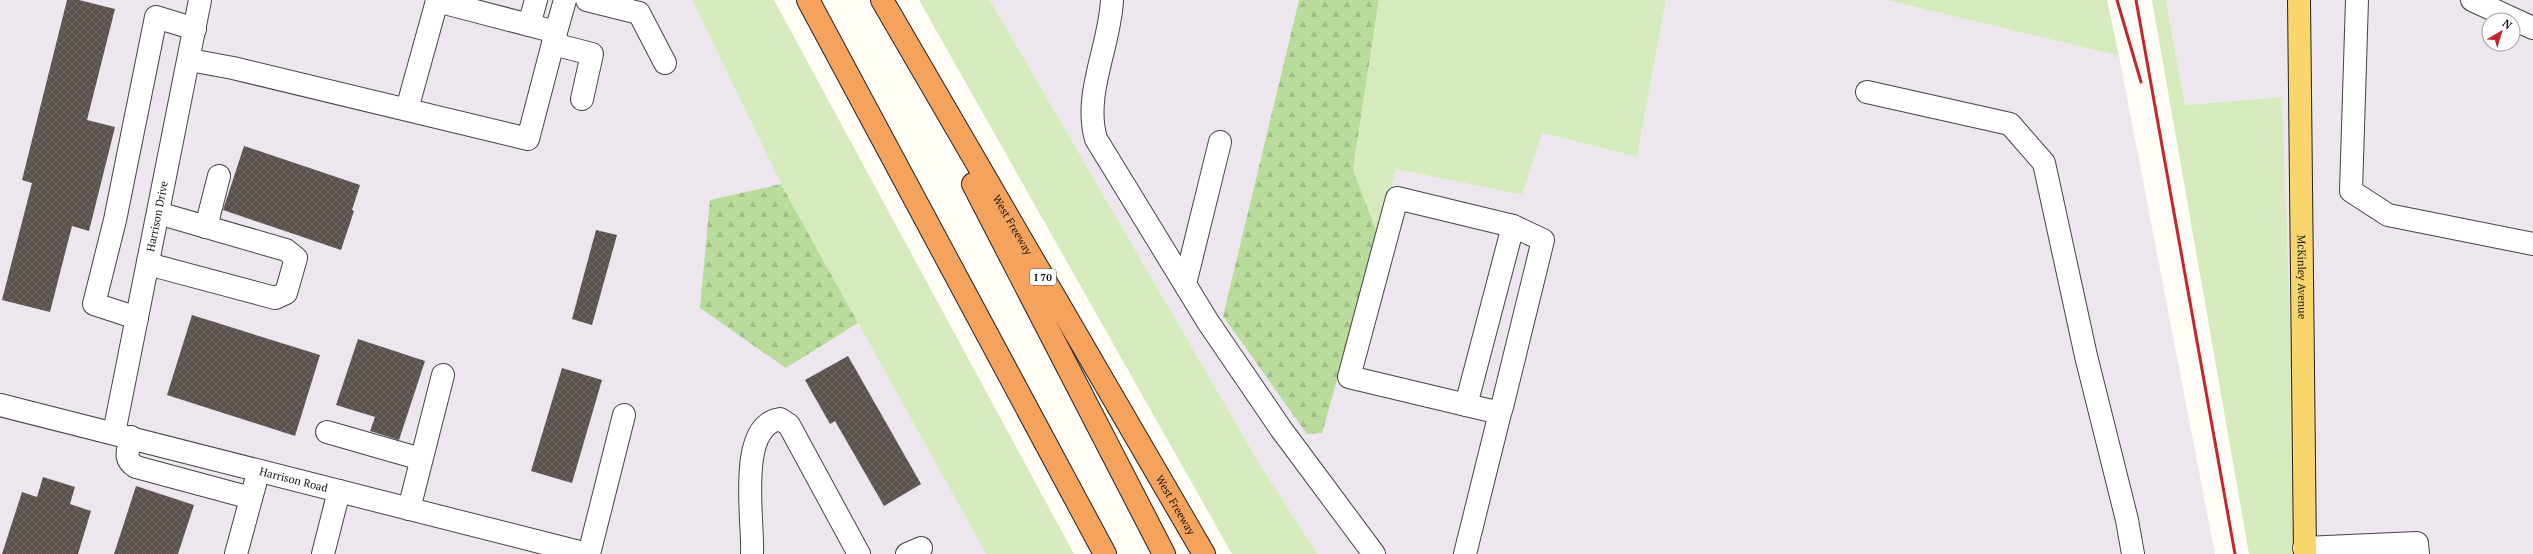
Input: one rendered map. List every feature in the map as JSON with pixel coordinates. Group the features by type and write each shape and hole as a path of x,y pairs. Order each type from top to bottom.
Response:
{"highway":[{"path":"808,0 1105,554"},
{"path":"878,0 1164,554"},
{"name":"West Freeway","path":"882,0 1204,554"}],"main road":[{"name":"McKinley Avenue","path":"2299,0 2305,551"}],"street":[{"name":"Harrison Drive","path":"200,0 190,60 137,318 123,435 126,457 129,462 136,467 251,498"},
{"path":"529,25 536,0"},
{"path":"190,60 233,68 528,139 565,0"},
{"path":"587,0 639,12 665,63"},
{"path":"1112,0 1111,15 1094,96 1091,122 1096,139 1185,284 1280,428 1374,554"},
{"path":"2357,0 2351,191 2388,215 2533,244"},
{"path":"2472,0 2533,28"},
{"path":"407,109 436,1 529,25 554,38 592,54 582,99"},
{"path":"137,318 94,304 115,220 156,17 195,29"},
{"path":"1868,92 2010,124 2044,163 2086,356 2127,520 2133,554"},
{"path":"1185,284 1220,142"},
{"path":"206,227 219,176"},
{"path":"1465,554 1543,240 1513,226 1397,198 1349,377 1500,413"},
{"path":"148,264 275,298 286,293 296,258 286,250 158,213"},
{"path":"1466,405 1513,226"},
{"path":"409,509 443,375"},
{"name":"Harrison Road","path":"0,405 588,554"},
{"path":"588,554 624,415"},
{"path":"752,554 750,482 753,454 760,431 769,421 780,419 788,425 859,554"},
{"path":"327,432 421,459"},
{"path":"236,554 258,471"},
{"path":"323,554 339,491"},
{"path":"2305,551 2340,550 2417,543 2418,554"}],"shaded area":[{"path":"0,0 692,0 781,184 710,200 786,368 858,323 986,554 0,554"},
{"path":"990,0 1299,0 1223,316 1378,235 1396,169 1522,195 1541,133 1637,157 1666,0 1886,0 2119,56 2215,554 1318,554 1262,468"},
{"path":"2166,0 2533,0 2533,554 2295,554 2282,97 2185,105"}],"green space":[{"path":"692,0 774,0 1074,554 986,554 781,184"},
{"path":"919,0 990,0 1262,468 1318,554 1232,554"},
{"path":"1299,0 1379,0 1353,169 1378,235 1322,433 1307,434 1223,316"},
{"path":"1379,0 1666,0 1637,157 1542,133 1522,195 1396,169 1378,235 1353,169"},
{"path":"1886,0 2107,0 2119,56"},
{"path":"2152,0 2166,0 2185,105 2282,97 2293,404 2295,554 2249,554"},
{"path":"781,184 858,323 786,368 700,308 710,200"}],"building":[{"path":"67,0 79,0 115,9 87,120 115,127 89,231 72,226 50,312 2,300 32,183 22,180"},
{"path":"244,146 360,185 352,210 354,211 341,250 223,210"},
{"path":"596,230 617,235 592,325 572,319"},
{"path":"192,315 320,355 295,436 167,395"},
{"path":"358,339 425,361 399,440 370,431 375,417 336,405"},
{"path":"848,356 921,484 884,506 835,421 830,424 805,380"},
{"path":"562,368 602,380 572,483 531,471"},
{"path":"43,477 75,487 70,504 91,511 78,554 2,554 22,492 37,497"},
{"path":"136,486 194,505 178,554 114,554"}],"railway":[{"path":"2117,0 2141,82"},
{"path":"2136,0 2235,554"}]}
